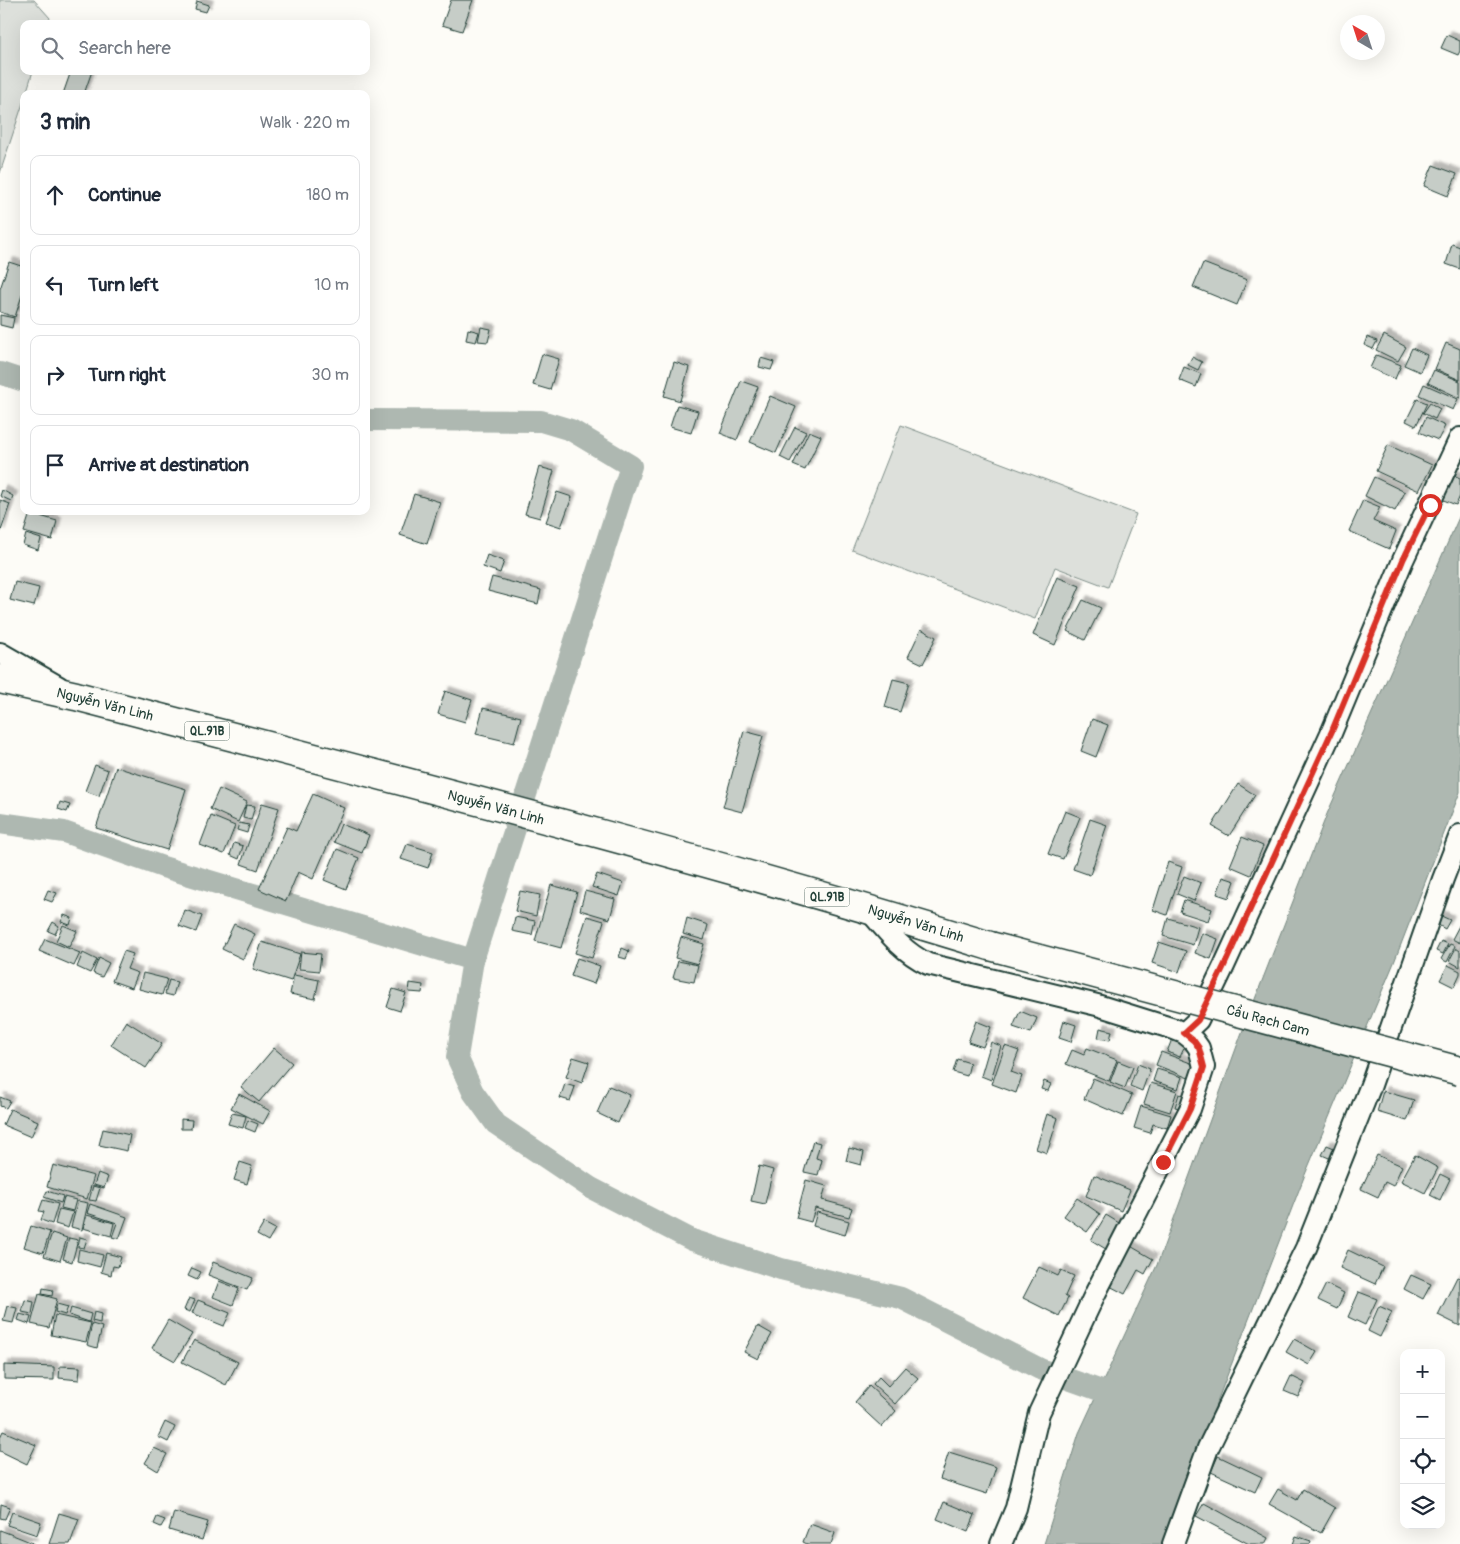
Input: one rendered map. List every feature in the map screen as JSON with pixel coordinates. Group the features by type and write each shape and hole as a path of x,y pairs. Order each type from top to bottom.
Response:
{"highway":[{"name":"Nguyễn Văn Linh","path":"0,679 76,696 664,851 867,908 990,946"},
{"name":"Cầu Rạch Cam","path":"990,946 1460,1071"}],"street":[{"path":"1184,1033 1198,1020 1246,918 1332,731 1403,560 1460,438"},
{"path":"0,653 76,696"},
{"path":"1173,1544 1208,1448 1306,1248 1371,1085 1460,835"},
{"path":"867,908 903,948 918,960 1097,1005 1184,1033 1194,1041 1203,1059 1204,1067 1190,1109 1096,1292 1039,1413 1016,1508 1001,1544"}],"shaded area":[{"path":"0,0 34,0 50,18 49,20 20,20 20,75 32,75 27,90 20,90 20,112 0,173"},
{"path":"901,425 1136,514 1108,587 1055,567 1035,619 852,550"},
{"path":"1460,515 1460,792 1393,965 1304,1177 1170,1523 1161,1544 1044,1544 1079,1433 1157,1265 1241,1035 1327,814"}],"building":[{"path":"451,0 473,0 462,31 442,25"},
{"path":"197,1 209,5 206,12 195,9"},
{"path":"1447,35 1460,41 1458,55 1441,48"},
{"path":"70,75 91,75 85,90 64,90"},
{"path":"1433,165 1457,174 1448,196 1424,186"},
{"path":"1452,244 1460,247 1460,269 1446,264"},
{"path":"9,262 20,266 20,301 15,317 0,312 0,289"},
{"path":"1203,263 1247,280 1237,305 1193,287"},
{"path":"0,315 14,318 12,328 0,325"},
{"path":"481,327 491,329 488,342 478,341"},
{"path":"468,329 479,332 476,342 466,340"},
{"path":"1384,335 1406,347 1398,361 1376,350"},
{"path":"1367,337 1377,341 1373,349 1364,345"},
{"path":"1446,343 1460,349 1460,380 1435,369"},
{"path":"1412,348 1427,355 1420,372 1404,365"},
{"path":"542,354 559,359 550,390 533,385"},
{"path":"1376,355 1401,365 1395,379 1370,368"},
{"path":"1192,357 1202,362 1198,370 1188,365"},
{"path":"761,358 774,362 771,370 759,367"},
{"path":"674,362 689,367 680,401 664,396"},
{"path":"1184,367 1201,374 1196,387 1179,380"},
{"path":"1434,370 1460,381 1460,398 1428,383"},
{"path":"741,381 758,387 737,440 720,433"},
{"path":"1424,384 1458,399 1453,410 1419,395"},
{"path":"770,396 796,407 776,453 750,442"},
{"path":"1417,399 1427,403 1416,426 1406,421"},
{"path":"1430,403 1440,409 1435,419 1423,413"},
{"path":"677,405 698,411 691,433 670,427"},
{"path":"1426,417 1445,426 1438,440 1419,432"},
{"path":"795,427 806,432 790,462 780,457"},
{"path":"809,431 821,436 805,470 793,465"},
{"path":"1388,445 1432,465 1419,491 1376,471"},
{"path":"539,467 554,471 540,518 525,514"},
{"path":"1447,472 1460,478 1460,496 1456,505 1436,497"},
{"path":"1374,477 1405,492 1395,511 1365,496"},
{"path":"2,490 13,496 11,501 0,496"},
{"path":"557,492 572,497 561,527 546,522"},
{"path":"414,494 440,502 427,544 400,535"},
{"path":"0,500 10,504 0,534"},
{"path":"1363,500 1380,507 1373,521 1396,531 1389,549 1349,531"},
{"path":"29,515 37,515 57,521 52,540 24,532"},
{"path":"26,534 41,539 38,550 23,545"},
{"path":"487,555 504,561 500,573 483,567"},
{"path":"492,577 541,590 538,604 488,591"},
{"path":"1057,577 1080,586 1055,645 1033,635"},
{"path":"15,582 39,588 34,606 10,600"},
{"path":"1083,600 1101,608 1085,640 1067,631"},
{"path":"921,629 936,637 923,664 908,657"},
{"path":"893,679 909,683 900,712 885,707"},
{"path":"445,691 472,700 465,722 438,714"},
{"path":"483,708 521,717 514,743 476,734"},
{"path":"1092,719 1108,725 1096,757 1081,751"},
{"path":"744,731 763,736 742,812 723,807"},
{"path":"95,765 108,770 99,796 85,791"},
{"path":"116,767 186,789 167,850 96,828"},
{"path":"1238,784 1255,795 1229,836 1212,826"},
{"path":"219,789 247,802 238,822 210,809"},
{"path":"313,794 344,808 313,879 298,872 286,901 259,889 287,827 296,831"},
{"path":"60,802 70,805 67,812 58,809"},
{"path":"262,803 279,808 258,870 241,864"},
{"path":"246,805 255,806 251,820 243,818"},
{"path":"1065,811 1080,817 1063,859 1048,854"},
{"path":"211,816 235,826 224,854 200,845"},
{"path":"1090,819 1107,825 1090,875 1073,869"},
{"path":"239,823 249,825 247,833 237,830"},
{"path":"341,824 369,835 362,853 334,842"},
{"path":"1242,837 1263,846 1251,875 1230,866"},
{"path":"234,843 243,846 239,859 230,855"},
{"path":"407,844 433,852 428,868 401,859"},
{"path":"337,849 359,858 346,889 324,880"},
{"path":"1168,862 1182,867 1167,915 1153,910"},
{"path":"597,874 623,883 619,896 592,887"},
{"path":"1184,876 1201,883 1194,901 1177,894"},
{"path":"1223,877 1235,881 1229,898 1217,894"},
{"path":"551,885 577,892 561,948 535,941"},
{"path":"48,890 57,893 52,902 44,899"},
{"path":"520,891 540,895 536,916 515,911"},
{"path":"585,891 615,899 610,919 580,910"},
{"path":"1184,900 1212,909 1208,921 1180,912"},
{"path":"185,910 202,916 196,932 179,926"},
{"path":"64,915 72,918 70,925 61,922"},
{"path":"1439,915 1450,920 1445,929 1435,923"},
{"path":"587,916 604,921 592,958 575,953"},
{"path":"515,917 535,921 532,935 512,931"},
{"path":"687,918 708,925 704,940 683,934"},
{"path":"1168,918 1198,927 1193,945 1163,936"},
{"path":"53,922 59,926 55,934 48,931"},
{"path":"234,924 255,934 243,959 222,949"},
{"path":"1460,924 1460,943 1452,939"},
{"path":"63,925 77,931 69,947 56,941"},
{"path":"1202,933 1218,939 1211,959 1195,953"},
{"path":"681,937 704,944 698,964 675,958"},
{"path":"45,939 80,953 74,966 39,951"},
{"path":"1441,941 1448,944 1443,954 1436,951"},
{"path":"262,942 300,954 291,981 253,969"},
{"path":"1159,942 1186,951 1179,972 1152,963"},
{"path":"1450,944 1455,946 1447,962 1441,959"},
{"path":"622,948 629,951 626,959 619,957"},
{"path":"1456,948 1460,951 1460,967 1449,961"},
{"path":"124,951 133,954 127,969 138,973 132,988 112,981"},
{"path":"301,952 321,954 319,971 299,969"},
{"path":"83,953 97,960 90,973 77,967"},
{"path":"99,958 109,963 102,977 93,973"},
{"path":"577,958 600,966 594,984 571,976"},
{"path":"678,961 698,965 694,982 673,978"},
{"path":"1448,965 1460,971 1454,987 1440,980"},
{"path":"143,973 167,979 162,995 139,989"},
{"path":"294,975 319,980 315,999 290,994"},
{"path":"169,980 177,982 173,996 165,994"},
{"path":"410,983 423,985 422,993 409,992"},
{"path":"393,989 406,993 400,1011 387,1007"},
{"path":"1020,1011 1037,1018 1031,1033 1013,1027"},
{"path":"126,1021 162,1044 146,1068 111,1045"},
{"path":"976,1021 991,1027 983,1047 968,1042"},
{"path":"1064,1021 1076,1025 1071,1042 1059,1038"},
{"path":"1100,1028 1112,1031 1110,1040 1098,1038"},
{"path":"1172,1039 1186,1044 1180,1057 1167,1052"},
{"path":"991,1042 1001,1046 991,1080 981,1076"},
{"path":"1005,1046 1019,1051 1011,1072 1022,1076 1016,1093 992,1084"},
{"path":"274,1048 292,1063 259,1102 241,1087"},
{"path":"1087,1048 1117,1060 1109,1081 1066,1064 1072,1050 1084,1055"},
{"path":"1161,1052 1196,1065 1191,1079 1156,1065"},
{"path":"573,1057 589,1062 582,1083 566,1077"},
{"path":"957,1059 970,1063 967,1076 953,1072"},
{"path":"1118,1061 1133,1067 1125,1088 1110,1082"},
{"path":"1138,1064 1150,1069 1142,1091 1130,1086"},
{"path":"1157,1069 1182,1077 1178,1089 1153,1081"},
{"path":"1093,1078 1132,1095 1123,1116 1084,1099"},
{"path":"1044,1081 1051,1084 1048,1091 1041,1089"},
{"path":"1151,1083 1177,1091 1170,1112 1144,1104"},
{"path":"565,1084 575,1087 570,1101 560,1098"},
{"path":"609,1086 630,1095 618,1123 597,1113"},
{"path":"1383,1091 1414,1100 1407,1121 1377,1112"},
{"path":"239,1094 270,1111 263,1124 231,1108"},
{"path":"1179,1094 1187,1096 1183,1109 1175,1107"},
{"path":"0,1097 10,1101 6,1108 0,1106"},
{"path":"1141,1106 1171,1115 1167,1128 1153,1124 1150,1133 1134,1128"},
{"path":"10,1109 38,1121 31,1137 3,1125"},
{"path":"232,1113 246,1116 243,1128 228,1124"},
{"path":"1047,1114 1058,1118 1047,1153 1036,1149"},
{"path":"181,1119 192,1120 191,1129 181,1129"},
{"path":"248,1120 258,1124 255,1132 245,1128"},
{"path":"103,1129 130,1135 127,1151 99,1145"},
{"path":"813,1141 820,1143 816,1158 822,1160 818,1175 804,1172"},
{"path":"1327,1145 1341,1151 1336,1161 1322,1155"},
{"path":"849,1148 864,1152 861,1165 846,1161"},
{"path":"1377,1155 1402,1166 1393,1186 1385,1182 1378,1197 1361,1189"},
{"path":"1415,1155 1438,1168 1425,1193 1401,1181"},
{"path":"240,1162 252,1166 247,1184 234,1180"},
{"path":"53,1165 94,1176 87,1199 47,1187"},
{"path":"759,1166 773,1170 765,1204 751,1201"},
{"path":"98,1173 108,1177 104,1188 94,1185"},
{"path":"1440,1174 1450,1179 1440,1200 1430,1195"},
{"path":"1094,1175 1130,1190 1121,1211 1086,1196"},
{"path":"806,1180 826,1186 822,1200 852,1208 849,1217 815,1208 811,1222 796,1218"},
{"path":"93,1186 100,1188 96,1201 89,1200"},
{"path":"47,1191 63,1196 61,1203 44,1197"},
{"path":"64,1197 76,1200 73,1211 61,1208"},
{"path":"1077,1198 1100,1214 1087,1232 1064,1216"},
{"path":"43,1200 58,1204 52,1224 41,1220 44,1212 39,1211"},
{"path":"78,1201 88,1203 82,1230 71,1227"},
{"path":"90,1204 127,1217 119,1239 112,1237 117,1223 87,1213"},
{"path":"59,1209 73,1212 68,1228 55,1224"},
{"path":"817,1212 849,1221 845,1235 813,1226"},
{"path":"87,1215 114,1223 111,1236 83,1228"},
{"path":"1106,1215 1124,1226 1109,1251 1091,1240"},
{"path":"264,1223 275,1229 268,1241 257,1235"},
{"path":"31,1226 50,1232 43,1253 24,1247"},
{"path":"52,1233 67,1238 60,1261 44,1256"},
{"path":"80,1237 87,1239 84,1248 78,1247"},
{"path":"69,1238 78,1240 72,1262 63,1259"},
{"path":"1127,1244 1153,1259 1145,1274 1138,1270 1125,1294 1104,1283"},
{"path":"79,1249 103,1255 100,1267 77,1261"},
{"path":"1348,1250 1383,1267 1375,1284 1340,1268"},
{"path":"106,1253 121,1257 118,1267 113,1266 111,1275 101,1272"},
{"path":"213,1262 253,1278 247,1290 208,1275"},
{"path":"1039,1267 1058,1276 1061,1270 1074,1276 1065,1296 1068,1298 1059,1316 1023,1298"},
{"path":"192,1268 201,1272 197,1280 188,1276"},
{"path":"1411,1275 1431,1284 1423,1299 1404,1289"},
{"path":"1457,1277 1460,1278 1460,1326 1438,1315"},
{"path":"219,1281 239,1289 233,1305 213,1297"},
{"path":"1326,1284 1344,1293 1337,1309 1318,1300"},
{"path":"43,1288 53,1290 52,1296 42,1294"},
{"path":"1359,1292 1377,1299 1365,1325 1348,1317"},
{"path":"39,1294 57,1299 49,1328 31,1324"},
{"path":"189,1298 195,1300 190,1312 184,1310"},
{"path":"25,1300 34,1302 32,1314 22,1312"},
{"path":"198,1300 230,1313 224,1326 192,1313"},
{"path":"57,1304 68,1307 65,1315 55,1312"},
{"path":"7,1306 17,1308 13,1323 3,1321"},
{"path":"1379,1306 1392,1312 1380,1337 1368,1331"},
{"path":"71,1308 91,1314 89,1322 69,1315"},
{"path":"94,1312 101,1314 100,1323 92,1321"},
{"path":"20,1314 31,1317 29,1324 18,1320"},
{"path":"55,1315 91,1323 86,1342 51,1335"},
{"path":"168,1320 192,1334 175,1361 152,1348"},
{"path":"92,1324 102,1327 97,1348 87,1345"},
{"path":"758,1326 772,1334 758,1359 744,1352"},
{"path":"1294,1339 1317,1352 1309,1365 1286,1352"},
{"path":"194,1340 238,1362 226,1385 182,1362"},
{"path":"4,1365 54,1367 54,1380 4,1379"},
{"path":"60,1366 80,1367 79,1380 59,1378"},
{"path":"905,1367 918,1378 895,1404 873,1384 879,1377 888,1386"},
{"path":"1291,1376 1305,1383 1298,1397 1284,1391"},
{"path":"869,1386 896,1411 882,1427 855,1402"},
{"path":"165,1422 175,1427 168,1442 158,1437"},
{"path":"3,1431 36,1445 27,1464 0,1451 0,1437"},
{"path":"154,1448 167,1454 158,1471 145,1463"},
{"path":"949,1452 996,1467 987,1494 940,1479"},
{"path":"1218,1456 1262,1477 1255,1492 1211,1472"},
{"path":"1278,1489 1297,1500 1303,1489 1335,1508 1321,1533 1269,1504"},
{"path":"944,1502 975,1515 968,1532 937,1519"},
{"path":"1204,1503 1268,1538 1265,1544 1249,1544 1196,1516"},
{"path":"1,1504 10,1507 5,1519 0,1518"},
{"path":"12,1512 41,1522 37,1535 7,1525"},
{"path":"174,1512 208,1522 202,1540 169,1530"},
{"path":"59,1513 79,1519 70,1544 49,1544"},
{"path":"157,1517 165,1520 161,1527 154,1524"},
{"path":"810,1524 835,1533 831,1544 807,1544 803,1542"},
{"path":"0,1530 33,1543 33,1544 0,1544"},
{"path":"1296,1536 1311,1541 1310,1544 1293,1544"}],"waterway":[{"path":"0,373 20,380"},
{"path":"370,420 541,421 571,430 631,466 473,960 457,1057 473,1092 496,1124 591,1188 692,1240 781,1269 901,1298 1040,1369 1127,1400"},
{"path":"0,823 64,832 163,867 473,960"}],"route":[{"path":"1163,1162 1190,1109 1204,1067 1199,1048 1184,1033 1198,1020 1224,966 1354,682 1403,560 1430,505"}]}
